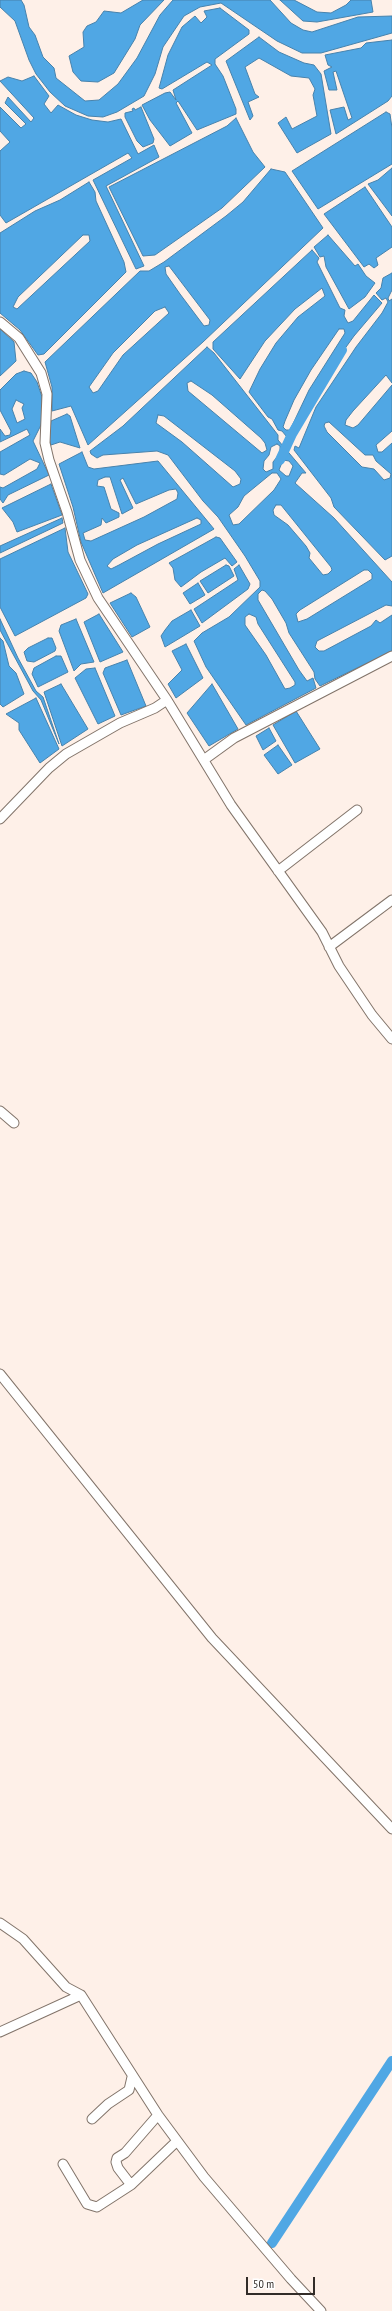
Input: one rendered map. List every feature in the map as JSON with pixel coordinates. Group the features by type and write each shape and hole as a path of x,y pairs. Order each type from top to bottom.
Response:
{"street":[{"path":"0,322 19,338 41,373 47,394 45,443 49,460 68,512 80,560 98,598 205,759 231,805 322,932 339,966 368,1009 392,1040"},
{"path":"205,759 234,738 392,656"},
{"path":"0,819 49,768 66,754 120,723 167,700"},
{"path":"278,870 357,810"},
{"path":"329,947 392,900"},
{"path":"0,1111 14,1123"},
{"path":"0,1374 212,1638 392,1829"},
{"path":"0,1922 23,1939 66,1987 81,1995 132,2077 177,2141 243,2224 321,2311"},
{"path":"0,2032 81,1995"},
{"path":"92,2119 108,2104 129,2090 132,2077"},
{"path":"131,2184 118,2168 116,2162 117,2158 125,2153 158,2114"},
{"path":"63,2164 86,2204 91,2207 97,2207 106,2203 131,2184 177,2141"}],"water":[{"path":"0,0 21,0 24,5 29,27 35,35 43,57 54,68 56,78 85,101 99,100 118,84 137,58 160,15 173,0 270,0 291,23 303,30 312,32 358,17 392,16 392,33 321,53 302,53 277,41 221,3 200,7 184,16 163,47 155,74 144,96 117,112 103,117 88,116 65,106 50,92 36,74 29,60 15,21 0,7"},
{"path":"143,0 164,0 140,25 135,39 114,73 98,82 81,81 73,72 69,56 84,47 83,32 87,26 96,22 104,11 121,13"},
{"path":"280,0 294,0 317,12 331,13 346,5 351,0 371,0 373,12 317,22 303,21"},
{"path":"220,8 249,30 249,34 215,59 215,64 223,76 236,109 236,114 197,130 178,101 176,103 192,133 170,146 150,120 142,105 170,92 176,100 173,90 212,65 207,62 162,89 159,88 168,55 182,27 195,16 201,23 207,17 204,11"},
{"path":"259,37 279,52 304,63 314,65 321,74 331,134 297,153 278,123 286,117 292,129 317,116 313,95 315,89 309,78 291,76 259,58 245,67 255,94 259,97 248,102 253,116 250,120 226,61"},
{"path":"392,40 392,96 388,101 336,134 330,110 344,107 348,120 352,118 336,71 333,72 337,90 329,90 324,71 332,67 328,65 325,55 361,48 366,43"},
{"path":"34,76 49,96 44,104 51,113 58,105 76,115 92,120 108,122 121,119 138,154 154,145 159,157 106,186 144,266 136,269 93,180 132,158 128,153 6,223 0,215 0,151 10,142 0,131 0,107 21,128 26,124 5,103 8,97 31,122 34,118 0,81 8,77 22,81"},
{"path":"141,107 154,139 153,143 143,147 137,141 125,117 125,113 133,111 132,109 134,108 135,110"},
{"path":"386,112 390,114 392,128 392,164 318,209 292,171"},
{"path":"236,118 253,152 265,167 222,208 155,255 143,256 109,187 227,126"},
{"path":"392,168 392,216 368,184 378,180"},
{"path":"271,169 285,172 323,228 203,342 88,445 71,406 52,411 52,387 45,362 140,271 149,271 164,262 243,202","holes":["169,266 210,320 209,325 204,326 166,274 165,267","165,307 169,313 123,355 98,391 93,393 89,387 113,353 155,311"]},
{"path":"89,182 95,192 96,201 124,262 126,272 44,354 38,355 20,330 0,313 0,233 35,211 60,200","holes":["83,235 89,235 90,241 17,309 13,307 18,297"]},
{"path":"365,187 392,227 392,247 376,258 378,265 374,268 369,264 364,267 324,214"},
{"path":"328,235 355,266 358,264 366,276 375,283 365,297 349,309 326,267 324,256 320,257 314,247"},
{"path":"312,250 319,258 317,262 340,308 345,310 344,316 348,323 353,321 374,295 382,303 354,336 328,372 314,394 291,442 282,431 278,430 272,419 268,417 249,392 260,369 276,343 298,317 325,296 322,288 295,309 265,341 240,379 213,349 213,342","holes":["339,329 344,329 345,333 309,390 290,430 286,430 283,427 285,421 294,400 311,370"]},
{"path":"392,273 392,290 388,298 389,301 392,299 392,383 386,375 353,411 346,420 345,425 353,428 358,425 392,385 392,431 376,445 378,452 382,452 392,443 392,556 385,560 334,507 331,498 294,450 295,446 299,448 316,407 356,347 382,313 388,302 386,298 382,300 376,293 381,288 383,278","holes":["329,422 365,455 373,455 376,461 391,474 390,478 384,480 374,469 362,467 327,432 324,426 325,423"]},
{"path":"0,329 14,342 16,361 0,376"},
{"path":"207,347 214,353 278,435 278,440 306,473 302,473 295,483 334,518 392,582 392,606 386,605 317,641 315,647 319,651 324,651 371,626 376,620 380,623 392,615 392,651 320,686 315,679 314,672 289,633 286,623 272,599 265,591 262,590 258,594 258,600 299,670 307,681 313,678 316,688 246,725 206,667 194,641 202,633 229,617 260,587 260,581 218,517 203,501 168,455 157,451 103,455 97,458 91,454 90,451 123,426","holes":["191,381 212,395 261,438 265,443 267,450 262,453 188,391 187,383","158,415 164,416 235,471 241,479 240,484 233,487 182,442 156,423","277,444 280,446 280,453 273,462 273,469 266,472 263,469 264,461 269,455 271,447","283,460 289,461 293,466 289,476 286,476 279,470","272,473 277,473 281,479 274,490 239,524 233,525 229,515 238,507 244,496","276,505 281,505 331,567 332,570 328,574 323,575 309,558 310,553 306,546 288,525 274,515 273,510","364,570 368,570 372,574 372,579 307,619 298,622 296,614","249,614 256,617 258,624 295,682 295,685 285,689 266,655 245,625 245,617"]},
{"path":"24,371 31,373 37,382 42,397 42,423 33,441 49,475 8,495 3,503 0,499 0,487 3,488 37,469 40,463 30,459 4,475 0,474 0,452 30,435 27,429 0,442 0,429 5,436 10,435 11,431 0,410 0,390 16,374","holes":["16,400 24,404 22,408 25,419 17,423 12,409"]},
{"path":"67,414 70,416 80,448 60,442 51,445 49,439 51,421"},
{"path":"82,452 88,467 94,469 158,461 214,529 103,593 81,542 73,507 59,464","holes":["105,477 110,477 122,514 133,508 120,480 123,478 136,504 169,490 176,489 178,493 177,499 144,517 91,541 85,540 83,533 101,525 102,518 106,523 119,517 119,513 111,509 104,487 97,486 98,480","197,518 201,520 201,524 158,544 111,569 107,566 113,559 137,545"]},
{"path":"51,484 62,515 17,532 13,522 2,508"},
{"path":"62,518 63,523 0,553 0,546"},
{"path":"65,528 68,552 88,594 86,598 15,636 0,607 0,559"},
{"path":"216,537 220,538 237,562 232,566 225,558 201,572 181,587 175,580 173,568 169,563"},
{"path":"226,565 229,566 234,576 208,593 200,581"},
{"path":"239,565 250,584 248,589 202,623 194,609 238,580 234,569"},
{"path":"198,583 205,595 190,604 183,593"},
{"path":"131,593 136,597 150,627 132,637 110,603"},
{"path":"191,610 200,626 165,647 161,636 165,630 172,621"},
{"path":"99,614 123,652 100,662 84,622"},
{"path":"0,619 18,658 36,691 43,697 59,744 41,700 33,691 0,630"},
{"path":"76,619 94,662 81,664 74,671 59,631 61,625"},
{"path":"0,638 3,641 9,666 16,673 24,694 3,707 0,704"},
{"path":"48,638 52,638 56,648 55,651 34,662 27,661 24,652 28,648"},
{"path":"186,644 203,678 176,698 168,684 182,670 172,651"},
{"path":"56,656 61,656 68,672 38,687 32,674 34,668"},
{"path":"127,660 146,706 121,715 103,673 105,668"},
{"path":"95,668 115,716 98,724 75,678 86,669"},
{"path":"61,684 88,729 62,746 44,692"},
{"path":"212,684 238,729 209,746 187,713"},
{"path":"36,698 59,749 40,763 19,730 19,723 6,714"},
{"path":"296,711 320,749 295,763 273,725"},
{"path":"269,728 276,741 263,750 256,736"},
{"path":"278,745 292,765 278,774 264,755"}],"waterway":[{"path":"280,460 292,434 342,350"},
{"path":"272,2243 392,2061"}]}
